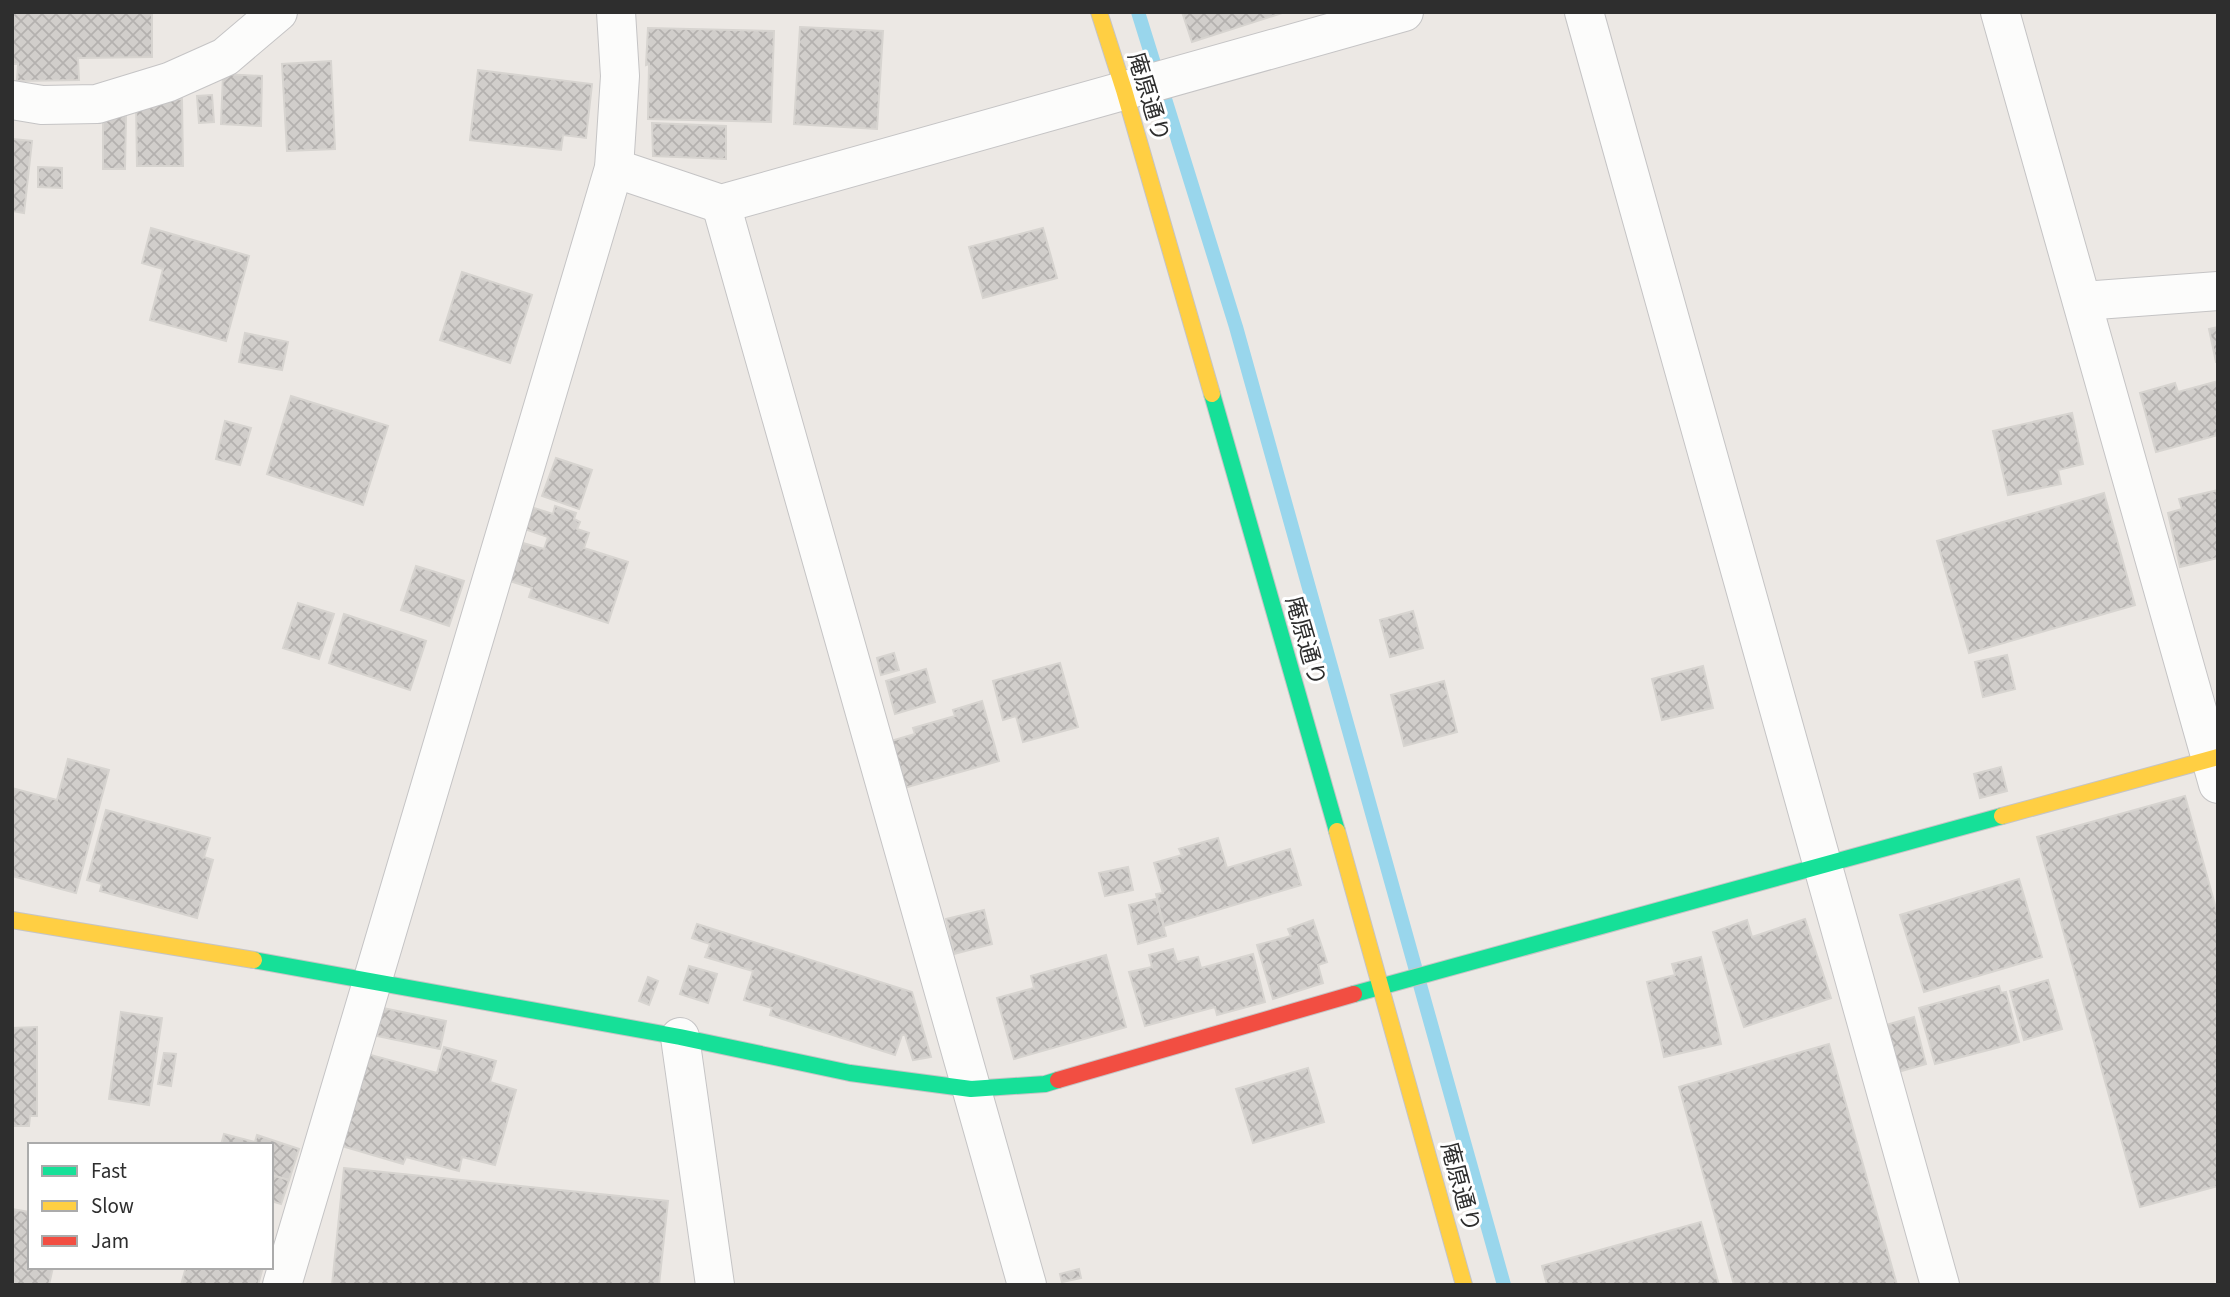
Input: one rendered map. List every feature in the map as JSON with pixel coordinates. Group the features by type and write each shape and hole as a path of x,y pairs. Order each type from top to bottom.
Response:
{"street":[{"path":"12,100 42,105 97,104 169,82 225,57 278,12"},
{"path":"282,1285 614,168 620,76 616,12"},
{"name":"庵原通り","path":"1099,12 1124,90 1382,986 1464,1285"},
{"path":"614,168 721,204 1404,12"},
{"path":"1584,12 1940,1285"},
{"path":"12,920 371,980 680,1037 850,1073 971,1089 1045,1084 1382,986 1823,865 2215,767 2000,12"},
{"path":"721,204 1027,1285"},
{"path":"2083,301 2218,291"},
{"path":"680,1037 715,1285"}],"building":[{"path":"12,12 152,12 152,57 78,58 79,80 17,81 18,64 12,64"},
{"path":"1182,12 1285,12 1192,42"},
{"path":"800,27 883,31 877,129 794,124"},
{"path":"648,28 774,31 771,122 648,119"},
{"path":"331,61 335,149 287,151 282,64"},
{"path":"478,70 592,84 586,138 563,135 561,150 470,140"},
{"path":"223,74 262,76 261,126 221,124"},
{"path":"212,95 214,122 199,123 197,96"},
{"path":"182,99 183,166 137,166 136,100"},
{"path":"103,115 126,115 125,169 103,169"},
{"path":"652,123 726,126 726,159 653,156"},
{"path":"12,139 32,141 24,213 12,211"},
{"path":"38,167 62,168 62,188 38,187"},
{"path":"151,228 249,256 226,341 150,320 163,269 142,263"},
{"path":"1043,228 1057,278 983,298 969,247"},
{"path":"462,272 532,295 510,363 440,340"},
{"path":"2218,327 2218,362 2216,362 2209,329"},
{"path":"245,333 288,342 282,370 239,362"},
{"path":"2218,381 2218,435 2156,452 2140,393 2175,383 2178,392"},
{"path":"291,396 388,426 363,505 267,474"},
{"path":"2072,413 2083,464 2058,470 2061,484 2008,495 1993,431"},
{"path":"225,421 251,428 240,465 216,459"},
{"path":"556,458 592,470 579,509 542,496"},
{"path":"2218,490 2218,558 2180,567 2168,513 2182,509 2179,499"},
{"path":"2104,493 2135,605 1969,653 1937,541"},
{"path":"555,506 576,513 574,519 580,522 577,529 589,533 584,548 628,562 608,623 529,597 532,588 510,581 523,543 544,549 548,537 525,529 531,507 553,514"},
{"path":"416,566 464,581 449,626 401,610"},
{"path":"298,603 334,614 319,659 283,648"},
{"path":"1413,611 1423,648 1390,657 1380,620"},
{"path":"344,614 426,641 410,690 329,663"},
{"path":"894,653 899,670 881,675 877,658"},
{"path":"2007,655 2015,689 1983,697 1975,662"},
{"path":"1060,663 1078,727 1023,742 1016,716 1003,720 993,681"},
{"path":"1703,666 1713,708 1662,720 1652,679"},
{"path":"926,669 935,702 895,714 886,681"},
{"path":"1444,681 1457,732 1404,746 1391,695"},
{"path":"982,701 999,761 904,788 891,741 915,734 913,728 955,716 953,710"},
{"path":"68,759 109,770 76,893 12,876 12,788 57,800"},
{"path":"2001,767 2007,791 1980,798 1974,774"},
{"path":"2185,796 2218,916 2218,1186 2140,1207 2037,837"},
{"path":"106,810 210,838 204,857 213,860 197,918 100,891 102,884 87,880"},
{"path":"1218,838 1227,868 1290,849 1301,885 1164,926 1156,894 1163,893 1154,863 1182,855 1179,849"},
{"path":"1128,867 1133,890 1105,896 1099,873"},
{"path":"2019,879 2042,957 1924,992 1900,915"},
{"path":"1156,899 1166,936 1138,944 1129,905"},
{"path":"984,910 992,944 954,954 946,919"},
{"path":"1805,919 1831,998 1744,1027 1713,932 1747,920 1752,937"},
{"path":"1313,920 1327,962 1318,965 1323,983 1273,999 1257,945 1291,936 1288,929"},
{"path":"697,924 912,992 931,1057 913,1060 905,1035 902,1035 895,1055 770,1015 772,1008 744,1000 753,971 705,957 710,944 692,938"},
{"path":"1173,949 1177,962 1198,957 1201,968 1253,954 1265,1002 1217,1015 1215,1007 1145,1026 1129,972 1152,967 1149,955"},
{"path":"1106,955 1126,1027 1014,1059 997,998 1034,988 1031,976"},
{"path":"1701,957 1721,1044 1664,1057 1647,982 1675,975 1672,964"},
{"path":"689,966 717,974 708,1003 680,994"},
{"path":"648,977 658,981 649,1005 639,1001"},
{"path":"2048,980 2062,1029 2024,1040 2010,991"},
{"path":"1999,986 2001,993 2006,992 2019,1042 1935,1064 1919,1008"},
{"path":"383,1008 446,1021 440,1049 377,1036"},
{"path":"121,1012 162,1018 149,1105 109,1099"},
{"path":"1914,1017 1926,1064 1898,1072 1886,1025"},
{"path":"37,1027 37,1116 30,1116 29,1126 12,1126 12,1028"},
{"path":"1829,1044 1897,1285 1734,1285 1679,1087"},
{"path":"444,1047 496,1061 490,1082 516,1090 495,1165 462,1157 459,1171 406,1157 403,1164 342,1146 367,1054 437,1073"},
{"path":"164,1053 176,1054 171,1086 158,1084"},
{"path":"1308,1068 1324,1122 1253,1143 1236,1089"},
{"path":"224,1134 255,1142 255,1143 222,1143"},
{"path":"257,1135 299,1149 289,1180 273,1176 273,1143 255,1143"},
{"path":"344,1168 668,1201 659,1285 332,1285"},
{"path":"273,1176 289,1180 281,1204 273,1202"},
{"path":"12,1209 28,1212 28,1269 53,1269 49,1285 12,1285"},
{"path":"1701,1222 1719,1285 1547,1285 1542,1266"},
{"path":"185,1269 262,1269 258,1285 181,1285"},
{"path":"1079,1269 1081,1278 1062,1282 1060,1274"}],"waterway":[{"path":"1138,12 1236,327 1504,1285"}],"traffic: fast":[{"path":"1212,394 1337,831"},
{"path":"1354,994 2002,816"},
{"path":"254,960 680,1037 850,1073 971,1089 1045,1084 1058,1080"}],"traffic: slow":[{"path":"1099,12 1212,394"},
{"path":"2002,816 2218,757"},
{"path":"1337,831 1464,1285"},
{"path":"12,920 254,960"}],"traffic: jam":[{"path":"1058,1080 1354,994"}]}
